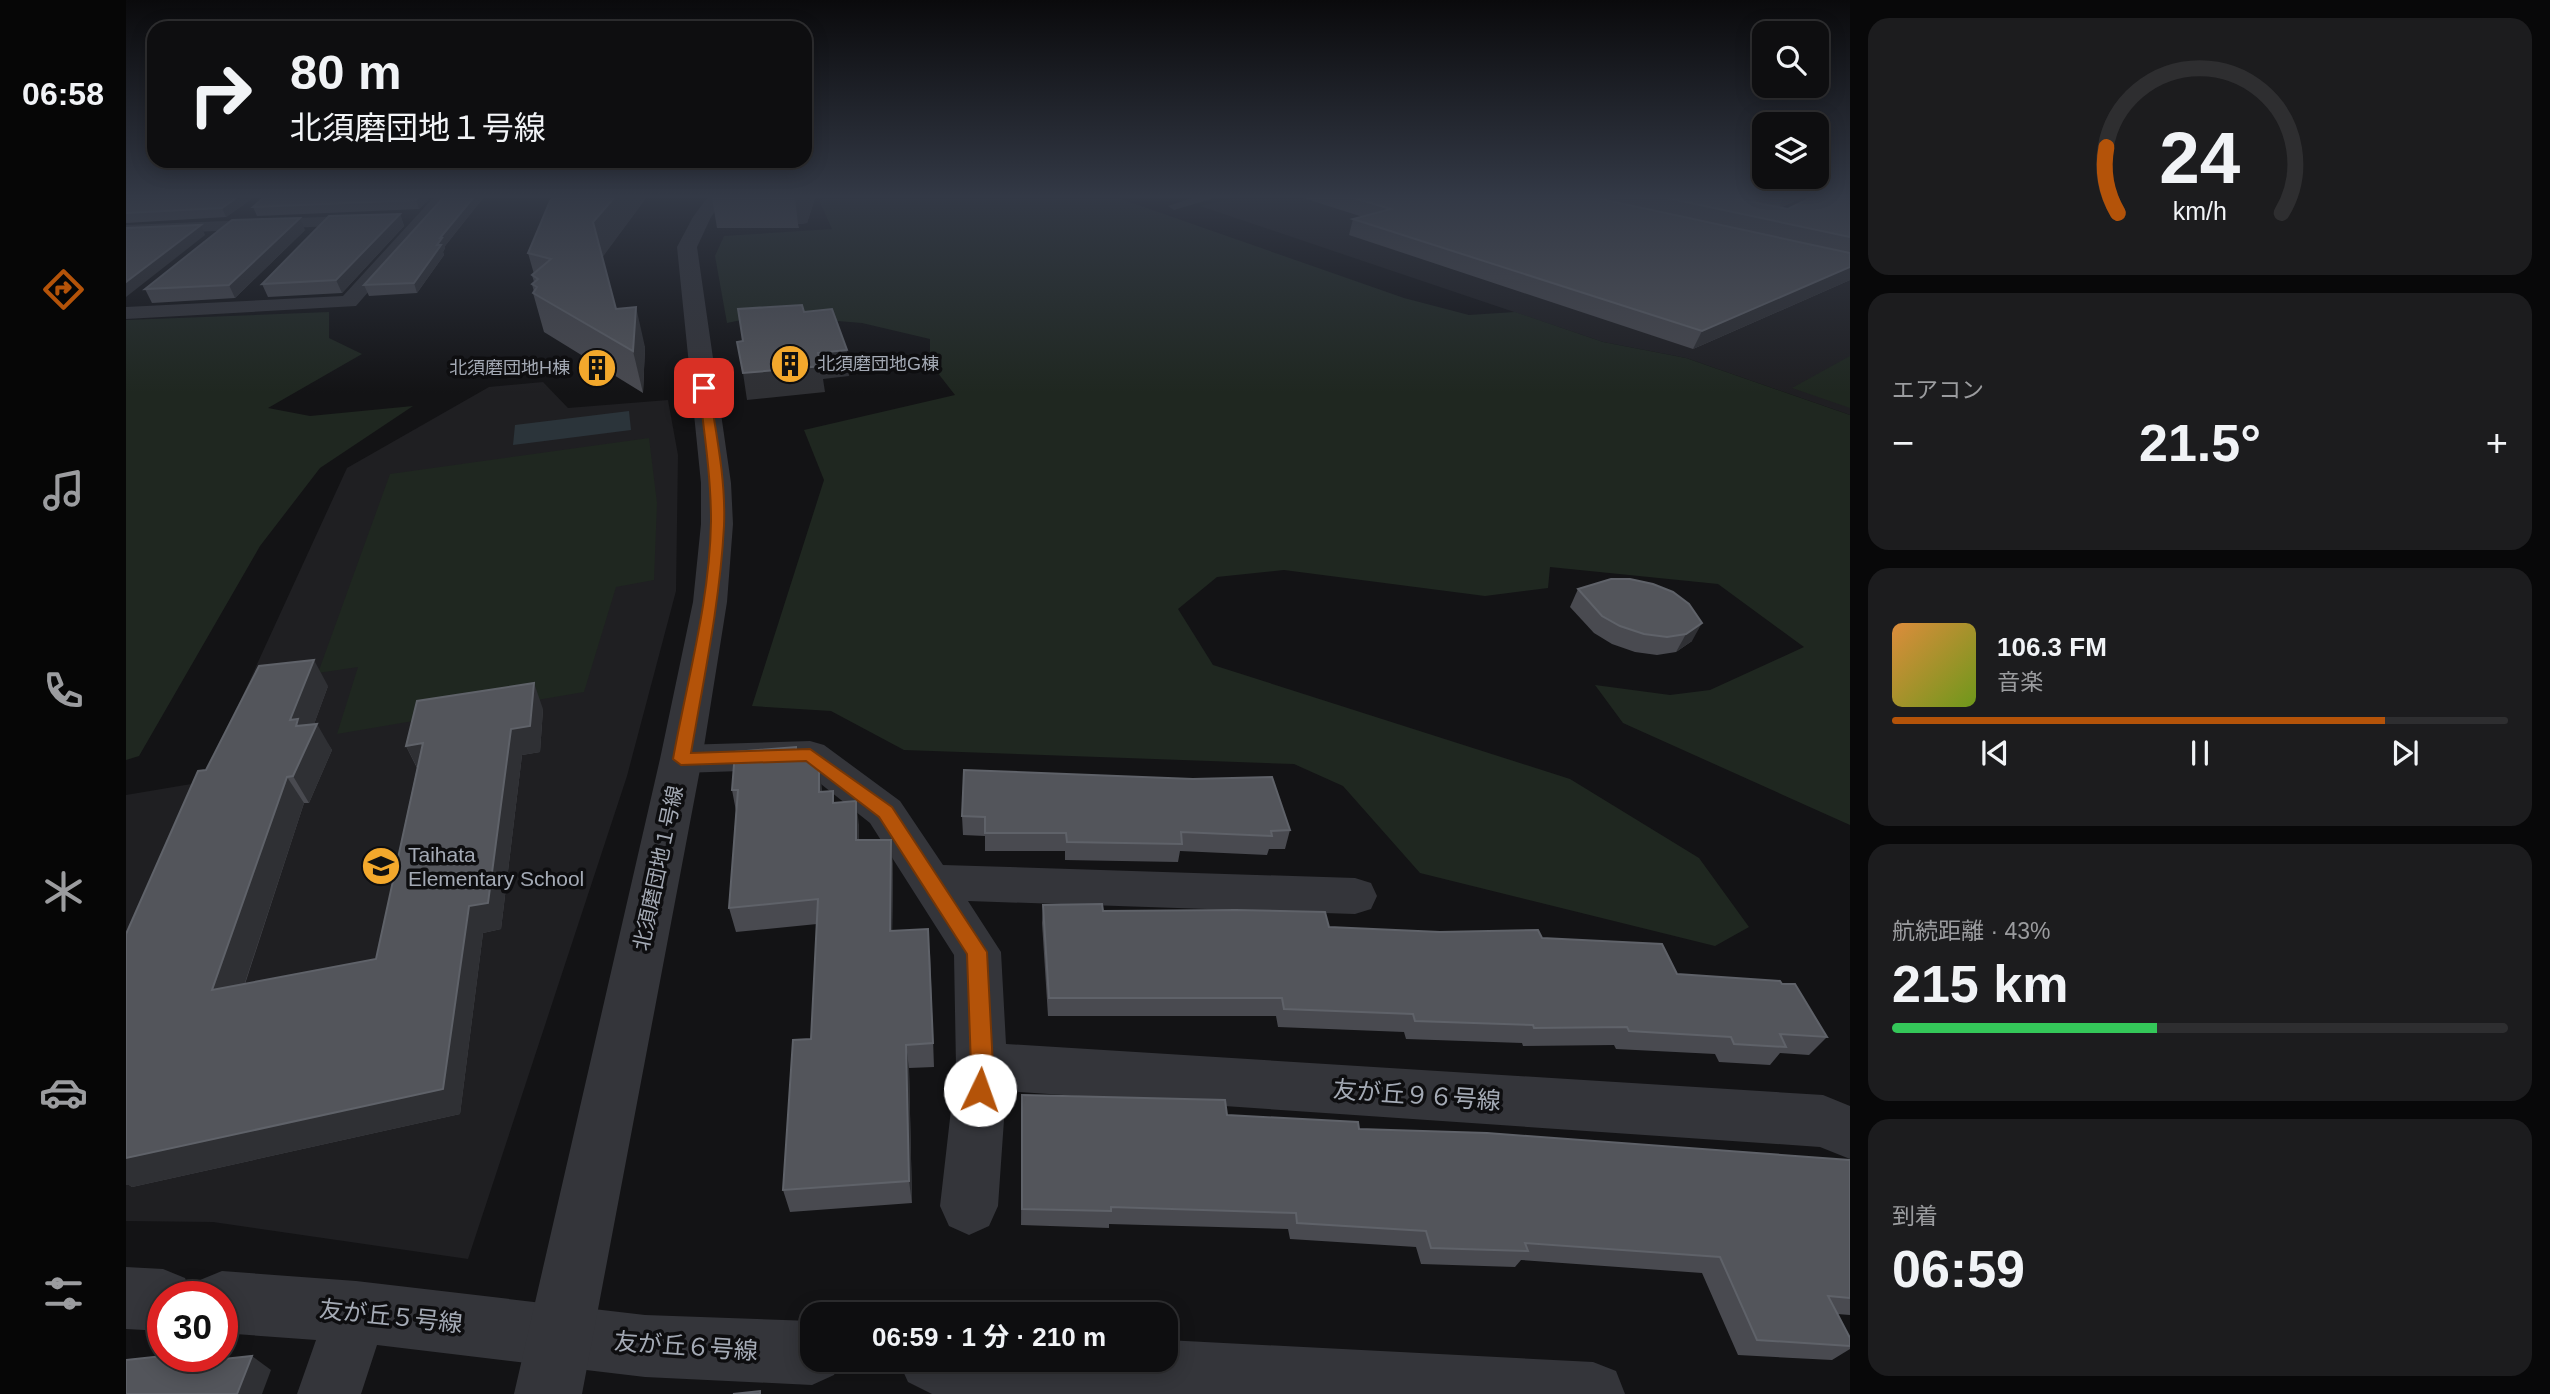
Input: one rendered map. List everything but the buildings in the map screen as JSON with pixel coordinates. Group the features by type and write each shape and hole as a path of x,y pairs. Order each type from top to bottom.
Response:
{"street":[{"path":"126,312 349,302 383,263"},
{"name":"北須磨団地１号線","path":"554,1364 681,759 710,602 718,524 716,483 689,263"},
{"path":"241,308 260,288"},
{"path":"126,312 147,293"},
{"path":"681,759 810,755 886,812 977,952 982,1066 969,1206"},
{"path":"931,882 1355,896"},
{"name":"友が丘９６号線","path":"982,1066 1823,1121 1850,1133"},
{"path":"126,1298 147,1299"},
{"name":"友が丘５号線","path":"238,1303 356,1312 554,1364"},
{"path":"329,1394 356,1312"},
{"name":"友が丘６号線","path":"554,1364 645,1346 800,1352"},
{"path":"952,1372 1593,1394"}],"shaded area":[{"path":"716,263 1304,263 1404,298 1469,315 1515,312 1603,342 1686,358 1850,415 1850,825 1623,723 1595,685 1670,695 1710,690 1804,647 1718,584 1550,567 1548,588 1485,596 1284,570 1217,577 1178,609 1213,665 1570,779 1699,858 1749,927 1715,946 1420,873 1343,786 1294,764 904,750 831,711 752,706 824,480 804,430 955,395 930,363 930,339 862,323 765,315 727,323"},
{"path":"1369,263 1787,263 1850,279 1850,415 1686,358 1603,342"},
{"path":"329,312 329,338 362,354 268,408 310,416 413,406 320,468 260,546 139,756 126,760 126,320"},
{"path":"1850,356 1850,408 1792,388"},
{"name":"Taihata Elementary School","path":"543,382 568,408 668,400 678,455 676,591 627,776 468,1259 213,1222 126,1221 126,795 203,782 347,468 489,387"},
{"path":"629,411 631,430 513,445 515,425"},
{"path":"649,438 657,503 654,580 616,587 584,692 337,734 358,667 318,673 390,474"}],"place":[{"name":"北須磨団地G棟","path":"790,364"},
{"name":"北須磨団地H棟","path":"597,368"},
{"name":"Taihata Elementary School","path":"381,866"}],"route":[{"path":"704,388 716,483 718,524 710,602 681,759 810,755 886,812 977,952 982,1066 980,1090"}]}
